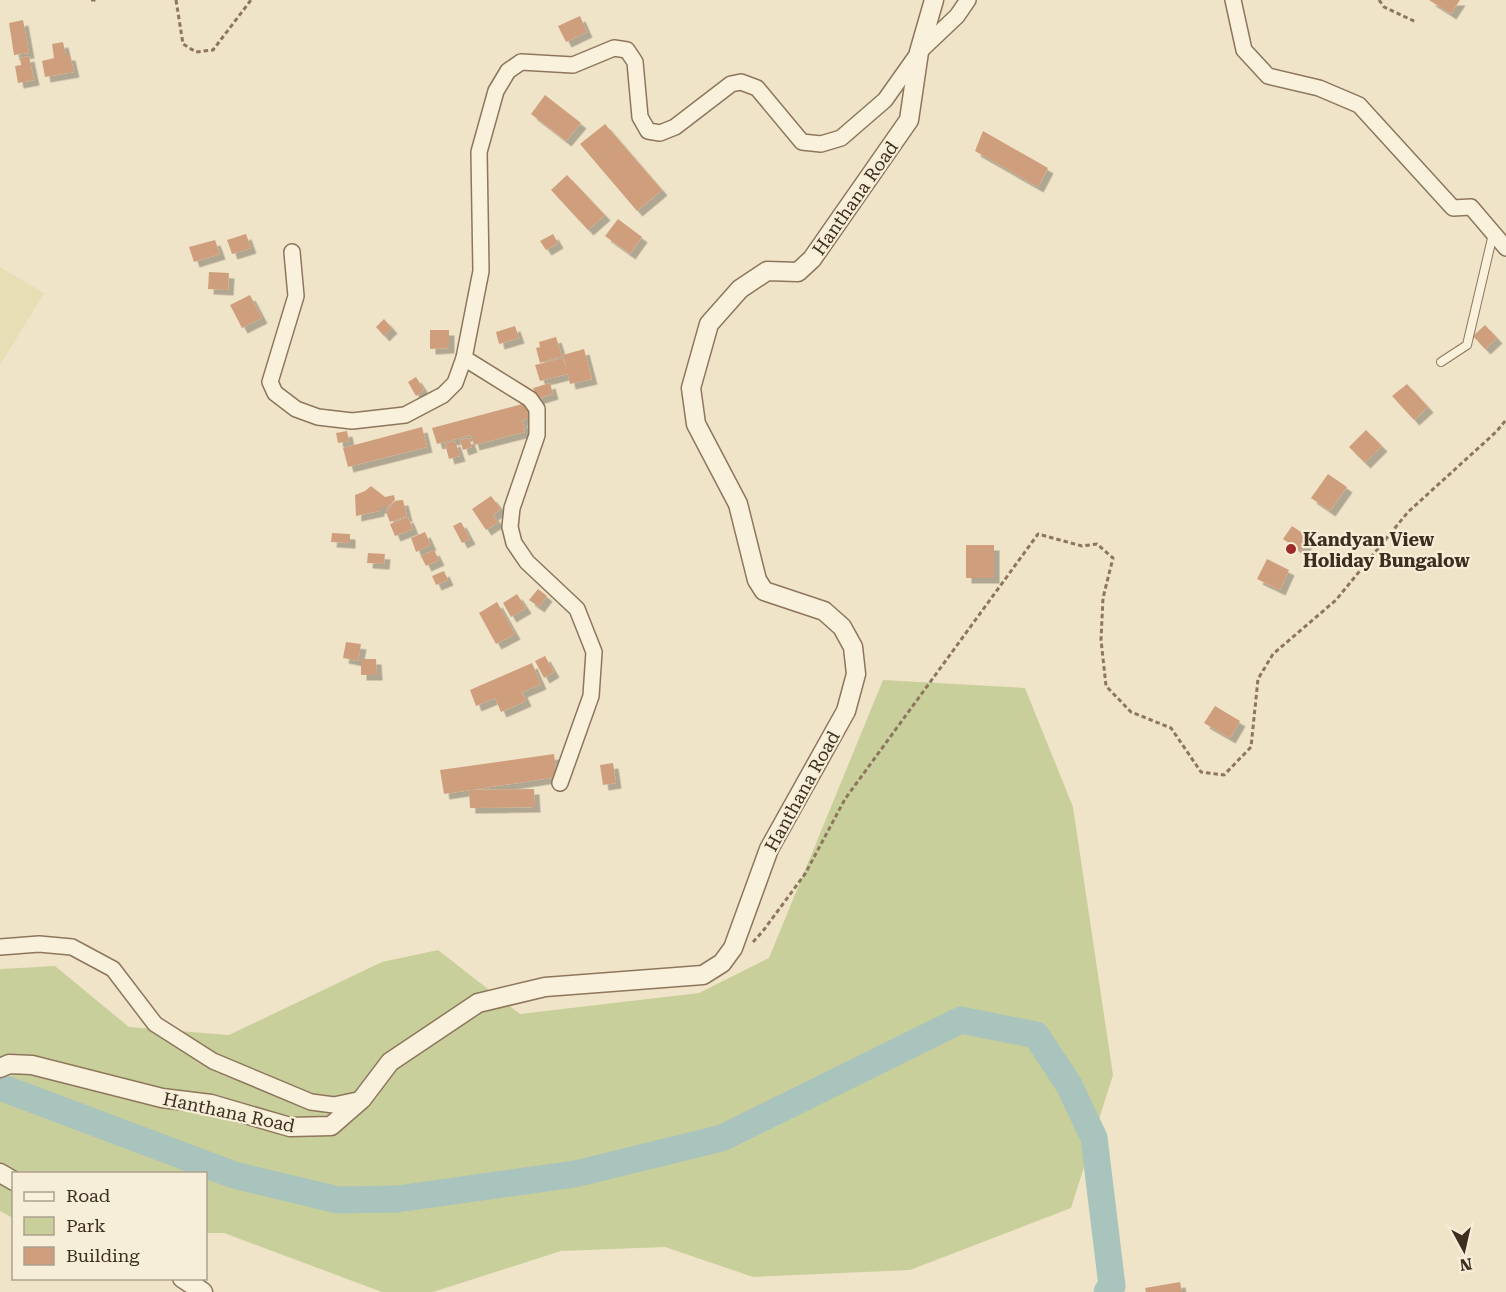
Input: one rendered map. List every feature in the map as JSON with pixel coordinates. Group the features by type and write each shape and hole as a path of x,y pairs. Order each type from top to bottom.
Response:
{"street":[{"name":"Hanthana Road","path":"0,1068 9,1064 32,1065 162,1098 211,1104 290,1127 331,1126 362,1099 390,1062 478,1003 545,987 703,975 722,963 733,948 769,849 846,711 856,674 853,647 842,627 824,611 764,591 757,580 738,504 696,424 691,388 709,324 740,290 767,271 798,272 812,259 909,120 919,52 934,0"},
{"path":"292,252 296,296 270,382 275,393 296,409 318,417 352,421 405,415 443,396 455,383 464,358 481,271 478,152 496,91 508,71 521,62 573,64 614,48 627,50 635,62 640,117 648,132 660,134 675,127 731,84 741,82 757,88 802,142 822,144 841,138 885,100 919,52 957,16 968,0"},
{"path":"1233,0 1244,50 1268,76 1319,88 1359,105 1453,208 1471,207 1506,248"},
{"path":"464,358 530,399 537,409 537,435 512,508 510,527 514,543 527,562 577,609 594,652 591,696 560,783"},
{"path":"0,947 39,944 72,947 113,969 155,1024 213,1061 311,1102 334,1105 362,1099"},
{"path":"185,1280 203,1292"}],"lane":[{"path":"1441,362 1467,345 1493,234"}],"path":[{"path":"91,0 98,0"},
{"path":"176,0 183,44 196,52 213,50 251,0"},
{"path":"1379,0 1384,7 1416,22"},
{"path":"733,948 745,950 805,874 845,800 1038,534 1082,546 1097,544 1113,558 1104,598 1101,640 1106,686 1131,712 1170,728 1201,772 1224,775 1251,747 1258,680 1273,654 1336,600 1408,512 1496,432 1506,420"}],"shaded area":[{"path":"0,267 44,293 0,365"}],"green space":[{"path":"883,680 1025,688 1073,807 1113,1075 1071,1208 910,1270 753,1277 665,1247 561,1251 433,1292 382,1292 224,1233 207,1233 207,1172 12,1172 12,1217 0,1211 0,969 55,966 129,1027 229,1035 382,962 438,950 520,1014 699,993 769,958"}],"building":[{"path":"1429,0 1460,0 1451,14"},
{"path":"580,16 587,32 566,42 558,26"},
{"path":"23,20 29,53 14,55 9,23"},
{"path":"63,42 66,55 70,55 74,72 45,77 42,61 54,58 52,44"},
{"path":"29,56 34,80 18,83 15,66 21,65 20,58"},
{"path":"545,95 581,123 566,141 531,114"},
{"path":"605,124 662,190 637,211 580,144"},
{"path":"983,131 1048,168 1038,187 975,151"},
{"path":"567,175 605,215 588,230 551,190"},
{"path":"618,219 642,237 630,254 605,236"},
{"path":"246,234 251,248 232,254 227,240"},
{"path":"553,234 558,243 546,250 540,241"},
{"path":"215,240 220,254 194,262 189,247"},
{"path":"209,272 229,273 228,290 208,289"},
{"path":"250,295 262,318 242,328 230,305"},
{"path":"384,319 392,328 384,336 376,327"},
{"path":"1485,325 1497,338 1485,349 1473,336"},
{"path":"515,326 519,338 499,344 496,332"},
{"path":"430,330 449,330 449,348 430,349"},
{"path":"556,337 562,356 540,363 536,348 540,347 539,342"},
{"path":"584,349 592,379 570,384 568,374 540,381 535,365 563,358 567,370 563,355"},
{"path":"416,377 424,390 416,396 408,382"},
{"path":"550,383 553,394 537,399 533,388"},
{"path":"1407,384 1428,407 1414,420 1392,396"},
{"path":"526,403 531,418 522,420 525,432 474,445 471,435 437,444 432,428"},
{"path":"422,427 427,447 348,467 343,448"},
{"path":"1366,430 1382,446 1365,463 1349,447"},
{"path":"347,431 349,441 338,443 336,433"},
{"path":"469,438 472,447 463,450 460,440"},
{"path":"455,441 460,456 449,459 445,444"},
{"path":"1328,474 1347,487 1330,511 1311,498"},
{"path":"371,486 385,497 394,495 395,500 386,508 379,508 379,511 356,516 355,495"},
{"path":"491,496 501,509 493,515 498,522 486,530 472,509"},
{"path":"403,500 407,516 390,522 386,512 395,501"},
{"path":"408,517 413,529 395,536 390,524"},
{"path":"461,522 470,539 462,543 453,526"},
{"path":"1292,526 1310,538 1301,551 1283,539"},
{"path":"425,532 431,545 416,552 411,538"},
{"path":"332,533 350,534 350,543 331,542"},
{"path":"966,545 994,545 994,578 966,578"},
{"path":"434,550 439,560 426,566 421,556"},
{"path":"368,553 385,554 384,564 367,563"},
{"path":"1267,559 1289,570 1280,590 1257,579"},
{"path":"444,571 448,580 436,585 432,576"},
{"path":"538,589 547,596 539,607 529,600"},
{"path":"517,594 526,608 511,617 503,603"},
{"path":"497,602 515,634 496,644 479,613"},
{"path":"346,642 361,644 358,661 343,658"},
{"path":"545,656 554,672 544,678 535,661"},
{"path":"361,659 376,659 377,675 361,675"},
{"path":"532,663 541,684 522,692 526,701 501,712 495,698 476,706 470,690"},
{"path":"1215,706 1240,721 1230,738 1204,723"},
{"path":"554,754 557,777 444,794 440,770"},
{"path":"613,763 616,783 603,785 600,765"},
{"path":"534,789 535,807 470,808 469,790"},
{"path":"1180,1282 1182,1292 1146,1292 1145,1288"}],"waterway":[{"path":"0,1087 234,1175 338,1200 397,1199 575,1174 722,1138 961,1020 1036,1035 1069,1085 1094,1138 1112,1286 1107,1292"}],"place":[{"name":"Kandyan View Holiday Bungalow","path":"1291,549"}]}
